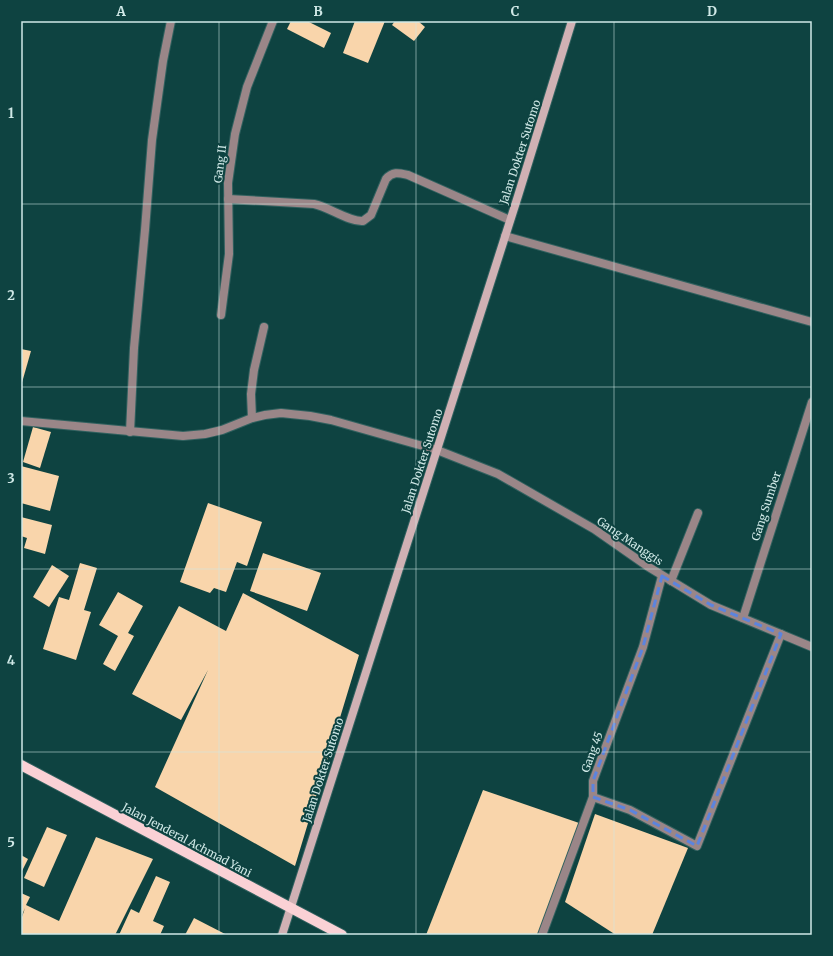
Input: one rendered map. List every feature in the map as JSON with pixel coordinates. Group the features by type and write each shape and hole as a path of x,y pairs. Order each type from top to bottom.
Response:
{"main road":[{"name":"Jalan Jenderal Achmad Yani","path":"21,764 342,935"}],"street":[{"path":"130,432 134,348 152,140 163,61 172,21"},
{"name":"Gang II","path":"221,315 229,254 228,183 235,134 247,87 273,21"},
{"name":"Jalan Dokter Sutomo","path":"282,935 572,21"},
{"path":"228,199 314,204 324,206 355,220 363,221 370,215 386,179 390,175 397,172 408,175 510,220"},
{"path":"505,236 812,322"},
{"path":"252,418 251,394 254,370 264,327"},
{"name":"Gang Sumber","path":"743,618 812,402"},
{"name":"Gang Manggis","path":"21,421 183,436 205,434 222,430 252,418 282,413 310,416 371,430 437,450 498,474 594,529 662,576 711,605 812,647"},
{"path":"670,581 698,513"},
{"name":"Gang 45","path":"542,935 593,797 593,781 643,646 662,576"},
{"path":"593,797 630,810 697,846 781,634"}],"highlighted area":[{"path":"662,576 711,605 781,634 697,846 630,810 593,797 593,781 643,647"}],"building":[{"path":"291,21 307,21 331,33 324,48 287,29"},
{"path":"355,21 385,21 368,63 343,53"},
{"path":"395,21 418,21 425,27 414,41 392,25"},
{"path":"21,349 31,351 21,386"},
{"path":"33,427 51,432 40,468 23,462"},
{"path":"21,466 59,476 50,511 21,503"},
{"path":"208,503 262,522 247,566 237,562 226,592 214,588 210,593 180,582"},
{"path":"21,517 52,525 45,554 24,548 27,538 21,536"},
{"path":"263,553 321,573 307,611 250,591"},
{"path":"80,563 97,568 84,610 91,612 76,660 43,649 59,597 69,600"},
{"path":"52,565 69,576 49,607 33,597"},
{"path":"118,592 143,606 128,633 134,636 115,671 103,664 118,636 99,625"},
{"path":"243,593 359,655 295,866 155,787 208,670 181,720 132,694 179,606 226,631"},
{"path":"483,790 582,824 542,935 426,935"},
{"path":"595,814 688,848 652,935 616,935 565,902"},
{"path":"47,827 67,835 44,887 24,878"},
{"path":"96,837 153,859 115,935 21,935 21,920 25,908 21,917 21,893 30,897 26,905 59,921"},
{"path":"21,855 28,859 21,873"},
{"path":"156,876 170,882 153,921 164,926 160,935 119,935 131,909 139,913"},
{"path":"194,918 227,935 185,935"}]}
